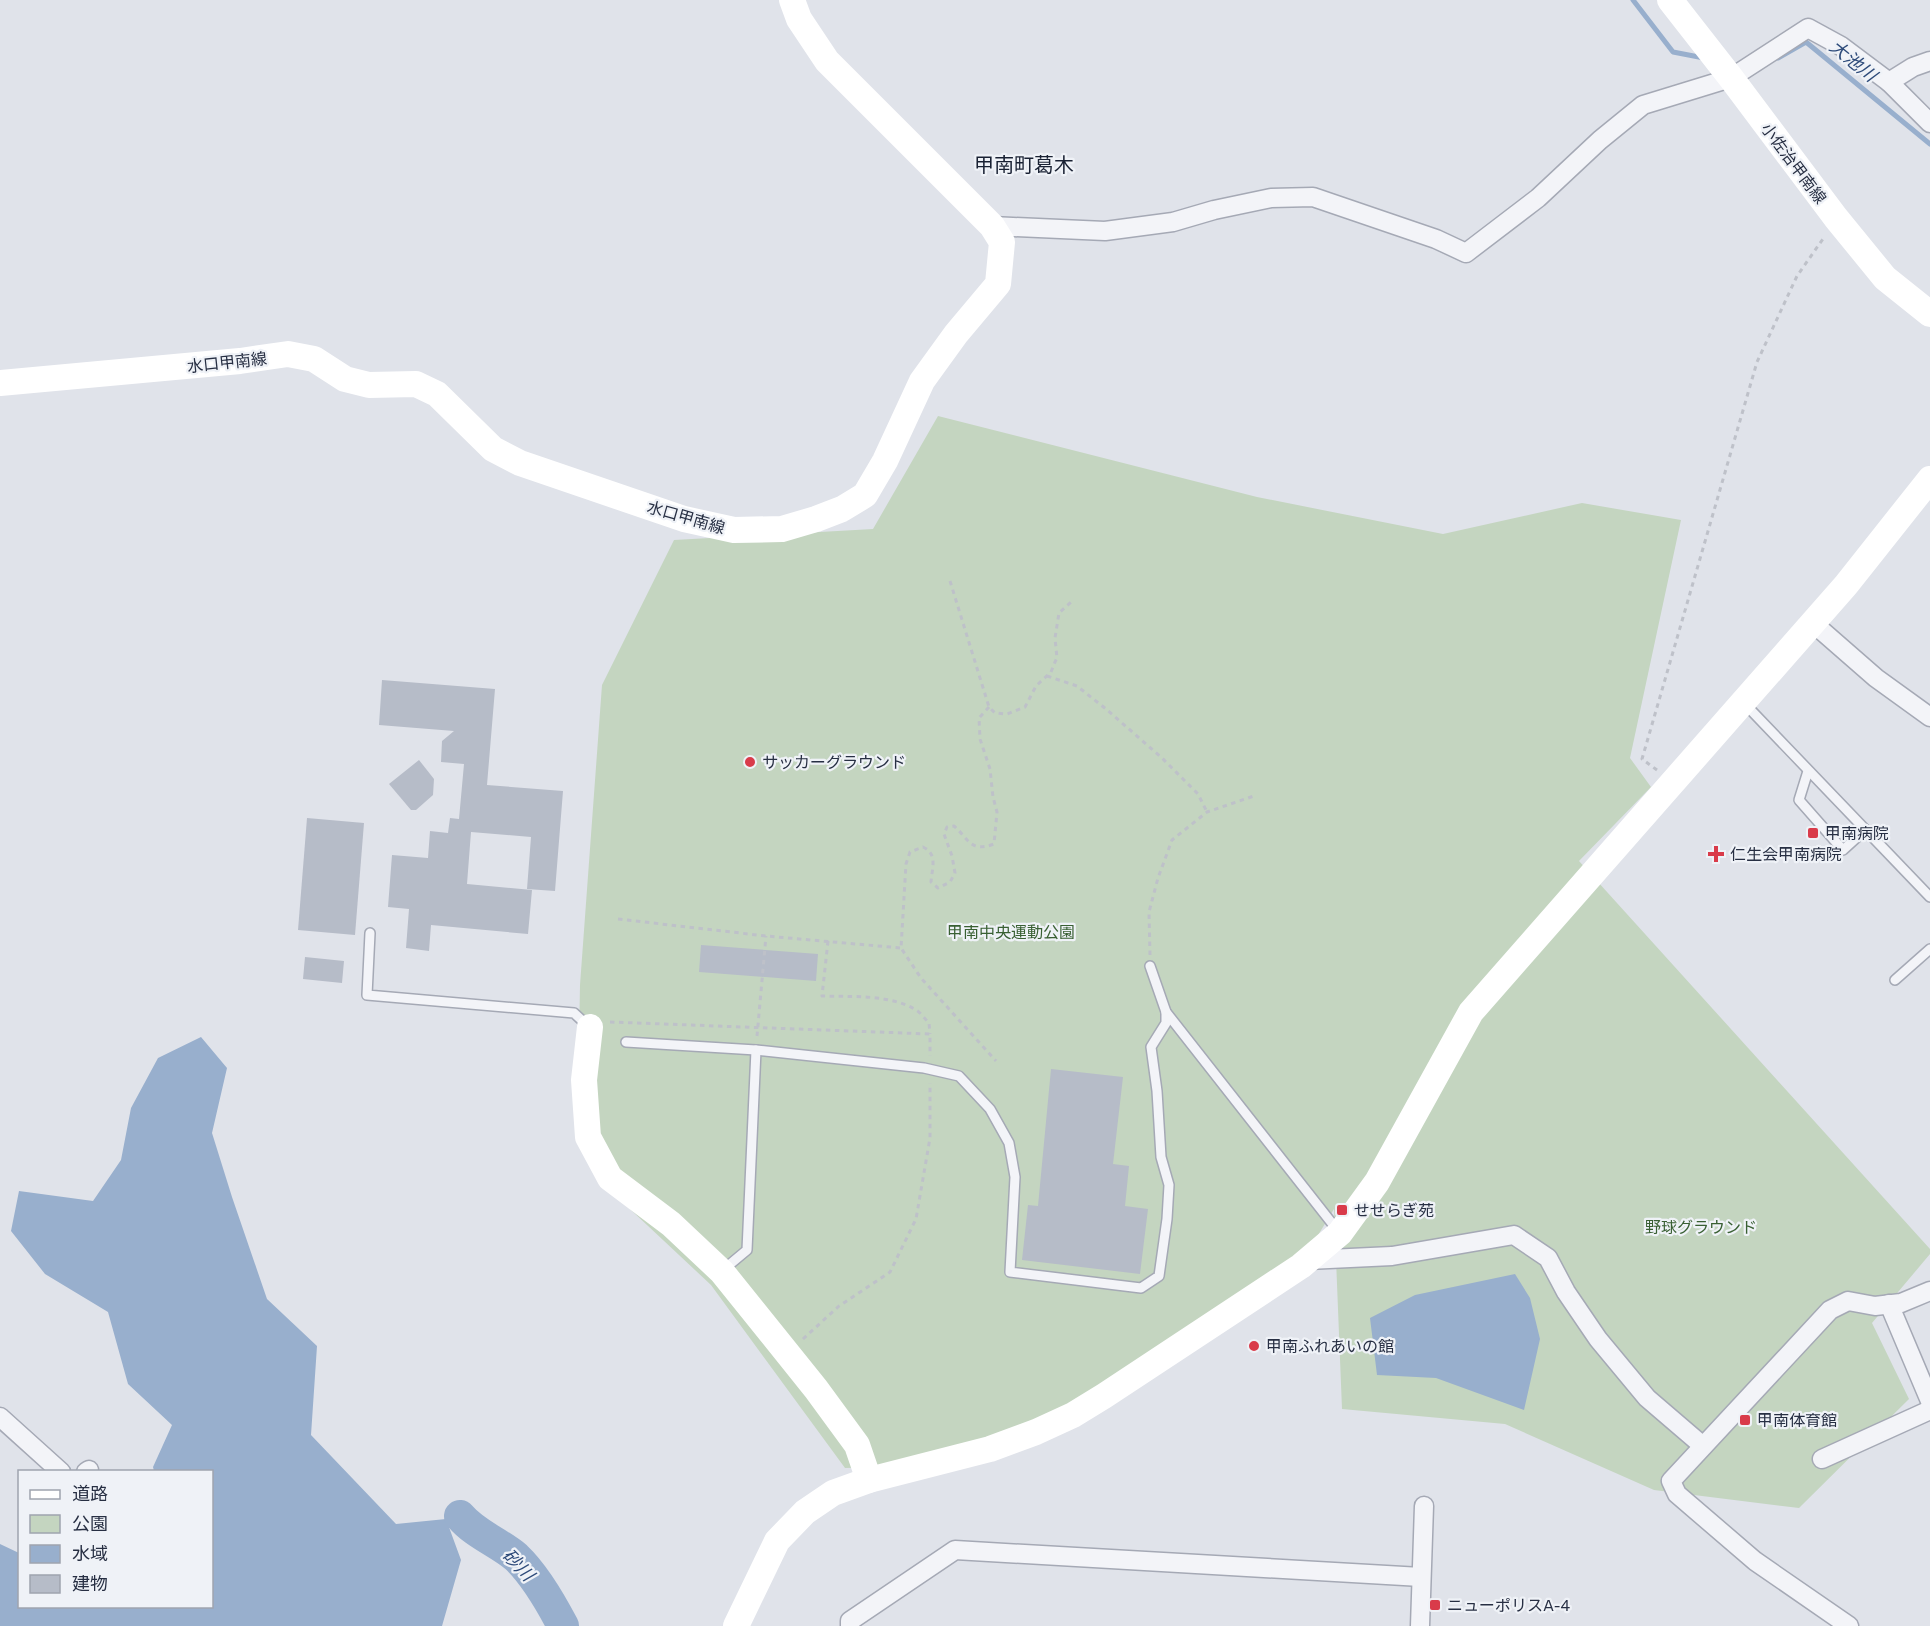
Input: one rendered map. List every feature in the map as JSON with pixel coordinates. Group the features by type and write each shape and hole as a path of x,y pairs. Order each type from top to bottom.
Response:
{"street":[{"name":"水口甲南線","path":"0,383 240,361 288,354 314,359 345,379 369,385 416,384 437,394 493,450 520,463 684,519 734,531 782,529 834,512 865,495 885,460 922,381 956,334 998,284 1002,242 992,225 827,61 799,19 792,0"},
{"name":"小佐治甲南線","path":"1670,0 1836,219 1885,278 1930,314"},
{"path":"992,225 1105,231 1173,222 1214,210 1271,198 1313,197 1436,239 1466,253 1538,198 1599,140 1643,105 1731,78 1808,28 1841,46 1889,82 1930,123"},
{"path":"1889,82 1913,67 1930,61"},
{"path":"736,1626 777,1541 805,1512 832,1493 869,1480 990,1449 1073,1415 1308,1260 1340,1233 1377,1182 1471,1012 1846,585 1930,479"},
{"path":"1813,623 1876,678 1930,717"},
{"path":"594,1025 584,1080 588,1137 609,1178 670,1224 722,1272 816,1389 857,1445 869,1480"},
{"path":"1308,1260 1392,1256 1514,1235 1548,1258 1566,1292 1598,1340 1647,1398 1703,1446"},
{"path":"1849,1626 1755,1561 1677,1494 1671,1481 1830,1310 1848,1301 1875,1306 1901,1303 1930,1291"},
{"path":"1889,1304 1930,1401"},
{"path":"1822,1459 1930,1410"},
{"path":"0,1418 59,1470"},
{"path":"1420,1626 1424,1506"},
{"path":"850,1626 850,1622 955,1550 1421,1577"}],"lane":[{"path":"1743,703 1930,897"},
{"path":"1808,771 1799,800 1844,850 1865,830"},
{"path":"370,933 367,995 574,1013 594,1025"},
{"path":"1895,980 1930,949"},
{"path":"1150,966 1167,1012 1340,1233"},
{"path":"626,1042 756,1050 924,1068 959,1076 990,1109 1009,1143 1015,1177 1010,1272 1141,1288 1159,1276 1167,1220 1169,1185 1161,1157 1157,1091 1151,1047 1166,1023 1167,1012"},
{"path":"722,1272 747,1250 756,1050"}],"path":[{"path":"1673,782 1642,759 1712,513 1757,362 1797,276 1836,219"},
{"path":"950,581 989,707 995,713 1007,714 1025,707 1036,686 1051,672 1057,658 1055,638 1059,613 1071,602"},
{"path":"1047,675 1077,686 1106,709 1162,758 1198,794 1207,812"},
{"path":"989,707 979,718 980,739 990,769 997,812 994,844 982,848 971,844 954,826 947,827 944,834 956,873 950,882 938,888 931,882 934,857 930,850 923,847 910,852 906,864 901,948 921,978 996,1061"},
{"path":"1150,966 1149,912 1172,840 1207,812 1254,796"},
{"path":"618,919 766,936 901,948"},
{"path":"756,1050 766,936"},
{"path":"828,941 822,996 876,998 916,1010 929,1023 930,1057"},
{"path":"594,1025 758,1026 930,1034"},
{"path":"799,1343 839,1306 890,1272 916,1219 930,1138 930,1080"}],"green space":[{"name":"甲南中央運動公園","path":"938,416 1257,497 1443,534 1582,503 1681,520 1630,758 1651,787 1579,861 1930,1249 1930,1254 1872,1323 1909,1399 1799,1508 1654,1490 1505,1424 1342,1409 1334,1209 1312,1245 1073,1403 981,1443 887,1467 845,1468 711,1285 615,1195 582,1143 579,1042 580,985 602,685 674,540 873,529"}],"water":[{"path":"201,1037 227,1068 212,1133 267,1299 317,1346 311,1435 396,1524 446,1519 461,1560 442,1626 0,1626 0,1544 18,1553 18,1608 213,1608 213,1470 154,1470 153,1467 172,1425 128,1384 108,1312 45,1274 11,1231 19,1191 93,1201 121,1160 131,1108 158,1058"},
{"path":"1515,1274 1530,1298 1540,1339 1524,1410 1436,1378 1377,1375 1370,1318 1415,1295"}],"building":[{"path":"382,680 495,689 487,785 563,791 555,891 527,889 531,837 471,832 467,884 532,890 528,934 431,925 429,951 406,948 409,909 388,907 392,855 428,858 430,831 448,833 450,818 459,819 464,764 441,762 442,741 454,731 379,725"},
{"path":"419,760 434,779 433,795 416,810 411,810 389,784"},
{"path":"307,818 364,823 355,935 298,930"},
{"path":"701,945 818,954 816,981 699,972"},
{"path":"305,957 344,961 342,983 303,979"},
{"path":"1051,1069 1123,1077 1113,1164 1129,1166 1125,1206 1148,1209 1140,1274 1022,1260 1028,1205 1038,1206"}],"waterway":[{"name":"大池川","path":"1633,0 1673,52 1704,58"},
{"name":"大池川","path":"1778,58 1806,42 1930,144"},
{"name":"砂川","path":"460,1516 523,1564 542,1590 563,1626"}],"place":[{"name":"サッカーグラウンド","path":"750,762"},
{"name":"甲南病院","path":"1813,833"},
{"name":"仁生会甲南病院","path":"1716,854"},
{"name":"せせらぎ苑","path":"1342,1210"},
{"name":"甲南ふれあいの館","path":"1254,1346"},
{"name":"甲南体育館","path":"1745,1420"},
{"name":"ニューポリスA-4","path":"1435,1605"}],"district":[{"name":"甲南町葛木","path":"1024,165"}],"park label":[{"name":"野球グラウンド","path":"1701,1227"}]}
